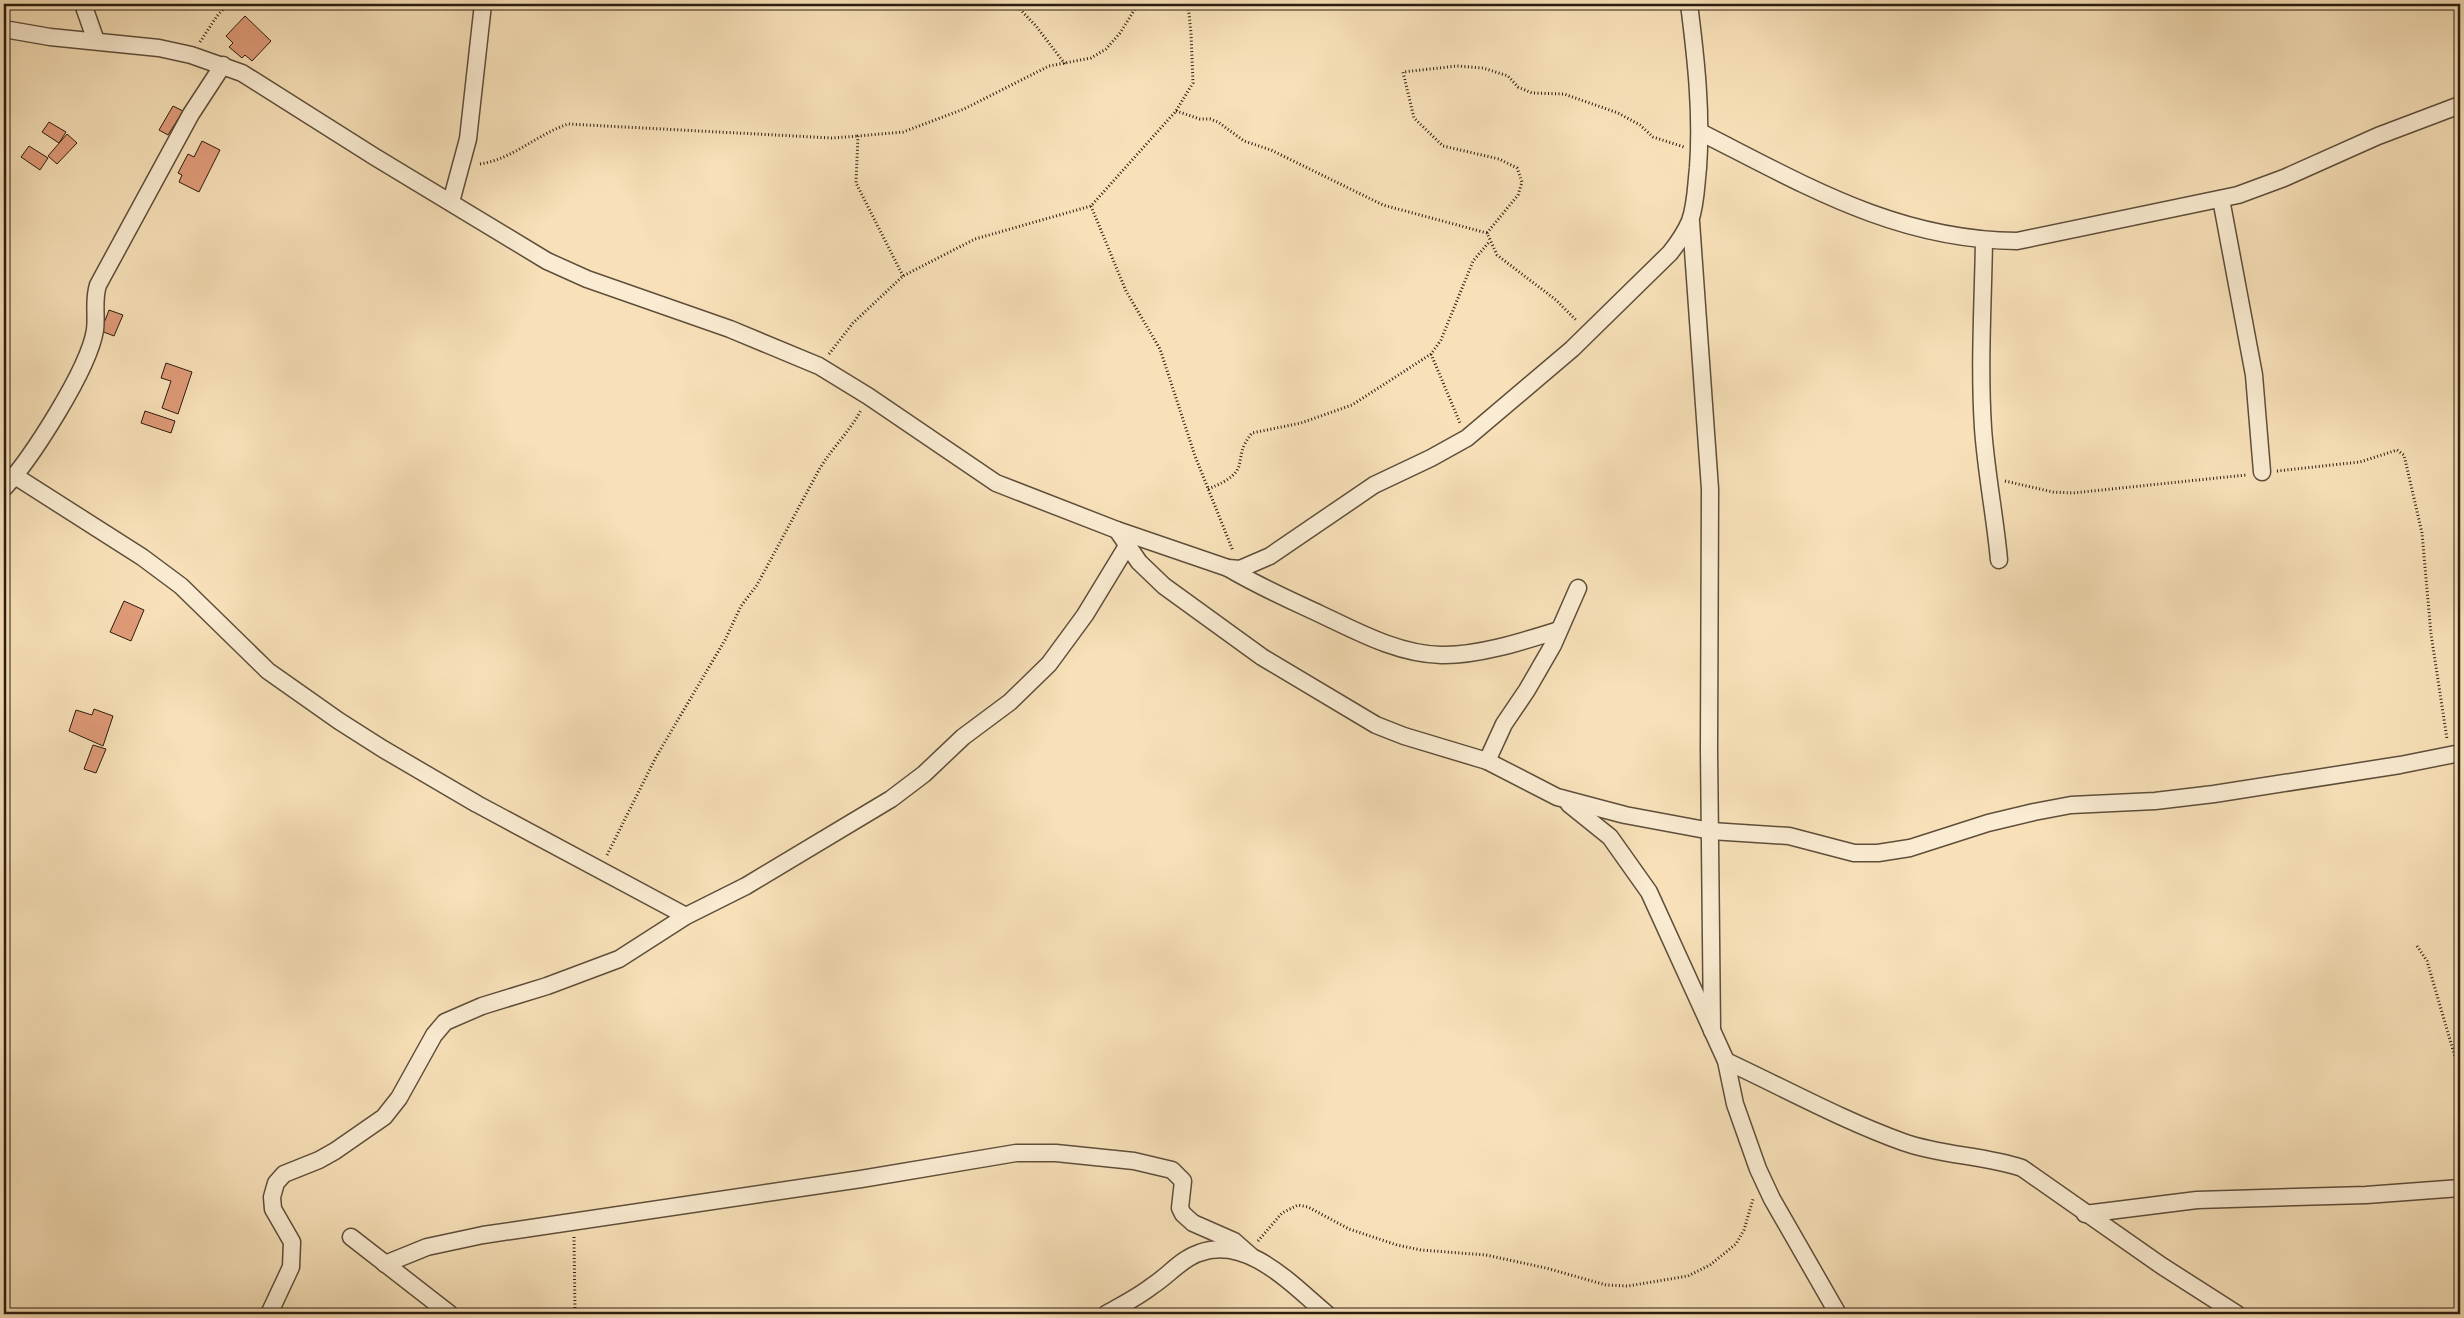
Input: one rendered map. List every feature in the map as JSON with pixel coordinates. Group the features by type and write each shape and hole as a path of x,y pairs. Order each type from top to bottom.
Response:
{"street":[{"path":"83,4 96,41"},
{"path":"451,202 462,166 473,103 483,4"},
{"path":"1234,568 1264,559 1374,485 1431,458 1467,438 1526,390 1670,253 1682,237 1690,219 1696,192 1700,132 1698,68 1688,4"},
{"path":"4,28 50,37 96,41 191,55 223,65 258,82 547,261 587,279 730,329 819,366 868,396 996,483 1117,530 1234,568 1257,586 1387,644 1420,653 1442,655 1474,652 1559,630"},
{"path":"223,65 190,114 98,285 94,307 95,330 87,353 53,420 9,482 142,557 181,586 268,671 382,749 478,804 686,916"},
{"path":"1700,132 1839,201 1879,217 1917,230 1984,241 2017,241 2238,195 2284,178 2378,136 2460,105"},
{"path":"2221,200 2254,375 2262,472"},
{"path":"1690,219 1710,489 1712,1031"},
{"path":"1984,241 1981,349 1983,426 1987,479 1999,560"},
{"path":"1117,530 1139,562 1171,592 1262,657 1376,725 1404,736 1487,761 1557,797 1580,810 1610,837 1649,892 1726,1062 1735,1104 1758,1169 1772,1199 1838,1314"},
{"path":"269,1314 291,1267 292,1242 273,1203 276,1182 284,1174 319,1160 384,1117 398,1098 434,1035 445,1022 482,1006 547,986 619,959 686,916 746,886 891,799 924,774 963,737 1010,702 1049,664 1084,615 1127,546"},
{"path":"1487,761 1504,724 1540,669 1578,588"},
{"path":"1557,797 1625,815 1711,831 1789,836 1854,853 1878,853 1910,848 1979,826 2034,812 2071,806 2155,802 2214,794 2455,754"},
{"path":"1726,1062 1903,1142 1941,1152 2003,1162 2022,1168 2085,1214 2237,1314"},
{"path":"384,1264 411,1253 455,1241 574,1221 860,1179 972,1159 1016,1153 1056,1152 1134,1161 1172,1170 1183,1181 1180,1208 1183,1214 1193,1223 1234,1241 1327,1314"},
{"path":"2085,1214 2197,1200 2366,1195 2460,1188"},
{"path":"351,1238 450,1314"},
{"path":"1106,1314 1152,1287 1183,1261 1198,1253 1214,1249 1232,1249 1250,1255"}],"path":[{"path":"191,55 217,16 228,4"},
{"path":"1015,4 1036,26 1064,64"},
{"path":"462,166 498,161 549,130 568,124 832,138 903,132 964,109 1049,66 1091,58 1106,48 1120,33 1138,4"},
{"path":"819,366 853,323 902,276 975,239 1092,206 1176,111 1193,82 1192,33 1188,4"},
{"path":"1487,233 1518,195 1522,182 1517,168 1499,159 1443,146 1414,118 1403,72 1457,66 1483,68 1508,76 1518,87 1532,93 1564,94 1610,110 1640,125 1653,136 1672,144 1699,150"},
{"path":"1176,111 1200,120 1210,119 1218,122 1244,141 1271,150 1383,205 1487,233"},
{"path":"858,136 856,183 902,276"},
{"path":"1092,206 1126,291 1160,349 1234,568"},
{"path":"1487,233 1497,256 1556,300 1588,332"},
{"path":"1208,489 1226,482 1236,475 1247,439 1252,433 1301,423 1352,405 1431,354 1441,340 1473,261 1490,241"},
{"path":"1431,354 1467,438"},
{"path":"600,869 678,716 725,640 741,606 757,585 820,468 831,451 850,430 868,396"},
{"path":"1987,479 2017,482 2053,492 2073,494 2360,462 2397,450 2404,455 2422,533 2431,634 2455,754"},
{"path":"2417,946 2427,962 2460,1074"},
{"path":"1250,1255 1267,1229 1282,1213 1298,1205 1308,1207 1367,1237 1421,1250 1486,1255 1546,1268 1606,1285 1628,1286 1660,1283 1688,1276 1710,1265 1727,1253 1744,1230 1754,1191"},
{"path":"574,1221 575,1314"}],"building":[{"path":"245,16 271,41 252,61 245,55 242,58 229,47 233,43 226,36"},
{"path":"173,106 183,111 168,135 159,130"},
{"path":"49,122 66,132 59,143 42,132"},
{"path":"67,134 77,143 57,164 48,156"},
{"path":"202,141 220,150 199,192 179,182 182,175 178,173 188,154 194,157"},
{"path":"29,146 48,158 40,170 21,157"},
{"path":"109,310 123,315 114,336 101,331"},
{"path":"166,363 192,372 178,414 162,408 171,381 161,378"},
{"path":"145,411 175,421 171,433 141,423"},
{"path":"124,601 144,610 131,641 110,632"},
{"path":"94,709 113,716 103,746 69,731 76,710 92,715"},
{"path":"93,745 106,749 96,773 84,769"}]}
